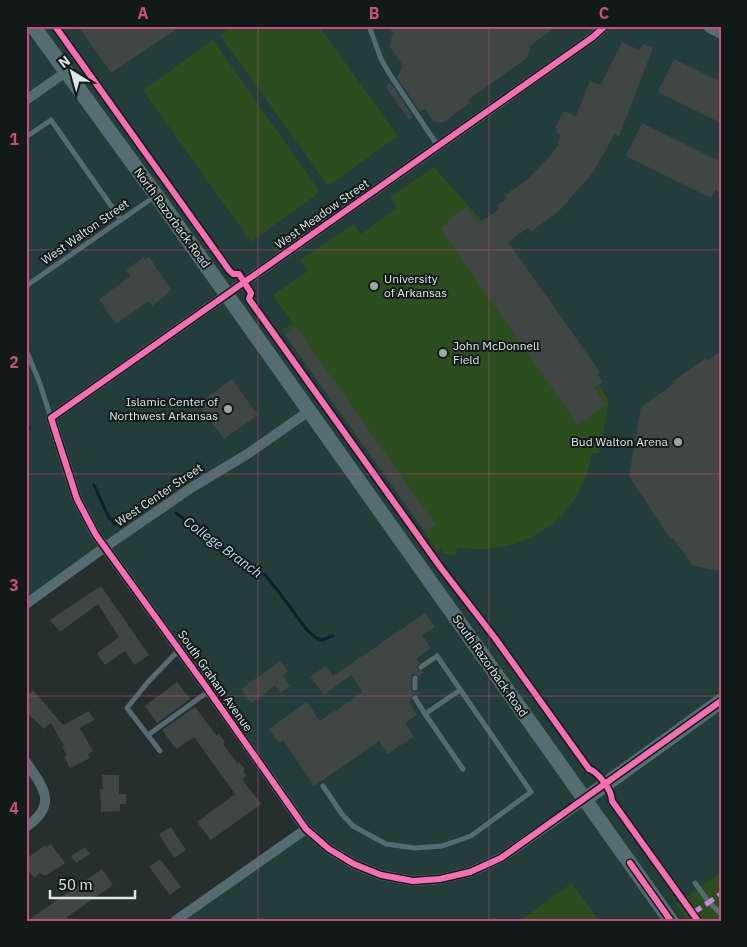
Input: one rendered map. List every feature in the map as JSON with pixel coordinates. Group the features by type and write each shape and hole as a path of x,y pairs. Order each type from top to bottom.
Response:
{"main road":[{"name":"North Razorback Road","path":"33,26 156,195 309,411"},
{"path":"711,26 721,31"},
{"name":"South Razorback Road","path":"309,411 671,921"},
{"path":"584,800 721,701"}],"street":[{"name":"West Meadow Street","path":"51,418 605,26"},
{"path":"26,100 66,72"},
{"name":"West Center Street","path":"26,604 191,488 249,453 309,411"},
{"name":"South Graham Avenue","path":"51,418 78,498 96,535 180,650 306,829 329,849 354,864 381,875 413,880 440,879 470,872 501,858 584,800"},
{"path":"26,762 42,785 46,795 42,813 26,827"},
{"path":"176,921 306,829"}],"lane":[{"path":"369,26 381,59 389,73 438,146"},
{"path":"26,137 51,120 121,220"},
{"name":"West Walton Street","path":"26,286 156,195"},
{"path":"26,350 39,381 51,418"},
{"path":"160,751 127,708 148,682 180,650"},
{"path":"323,786 342,814 353,826 386,844 416,848 442,846 471,836 532,792 437,656 421,667"},
{"path":"415,688 416,678"},
{"path":"426,714 460,690"},
{"path":"148,735 209,691"},
{"path":"415,698 464,770"},
{"path":"695,882 709,902 721,914"}],"shaded area":[{"name":"University of Arkansas","path":"26,26 721,26 721,921 175,921 305,830 105,547 26,604"}],"green space":[{"path":"232,26 319,26 398,136 328,186 220,35"},
{"path":"213,40 320,192 251,242 143,90"},
{"name":"John McDonnell Field","path":"434,167 481,220 487,218 600,372 597,374 603,382 599,385 609,401 599,453 592,453 589,468 577,495 551,525 535,536 517,543 498,548 458,547 455,555 444,554 441,549 437,552 425,532 282,330 293,323 273,295 308,271 300,260 354,224 361,234 397,208 390,197"},
{"path":"721,872 721,921 688,921 676,905"},
{"path":"572,883 599,921 520,921"}],"building":[{"path":"78,26 181,26 111,73"},
{"path":"388,26 557,26 530,46 528,57 468,100 470,103 444,122 438,123 433,121 425,109 420,112 397,77 403,66 389,46 393,33"},
{"path":"622,42 639,50 643,44 653,48 619,136 615,134 591,175 560,210 531,232 528,228 508,242 600,372 597,374 603,382 594,388 606,405 578,425 440,228 449,222 447,220 466,207 478,224 500,209 497,206 507,198 505,195 528,179 551,155 559,144 557,143 561,136 556,132 555,128 564,111 576,116 590,81 601,85"},
{"path":"674,59 721,82 721,123 658,92"},
{"path":"390,82 413,117 409,120 386,87"},
{"path":"642,123 721,162 721,193 715,190 711,198 626,156"},
{"path":"143,257 145,260 149,257 171,289 168,291 169,293 152,306 149,301 116,324 99,299 131,276 126,270"},
{"path":"296,327 436,525 425,532 285,335"},
{"name":"Bud Walton Arena","path":"721,351 721,571 693,566 673,538 671,540 629,476 641,407 706,358 708,360"},
{"name":"Islamic Center of Northwest Arkansas","path":"232,379 258,415 224,439 198,404"},
{"path":"101,586 149,655 135,665 125,651 105,665 97,653 119,637 98,604 60,632 50,620"},
{"path":"425,613 435,627 422,635 431,648 416,659 419,663 418,670 424,672 419,676 413,674 411,678 411,690 418,691 420,694 412,695 409,702 417,715 405,723 414,736 388,754 379,741 314,786 283,740 279,743 269,729 307,702 320,721 363,692 351,675 324,695 310,677 326,666 333,676"},
{"path":"280,661 288,671 283,675 290,686 280,693 275,686 251,703 241,689"},
{"path":"177,682 190,699 157,723 145,706"},
{"path":"33,690 63,725 89,711 94,720 80,728 93,751 88,754 90,758 70,768 64,757 67,755 62,747 64,746 51,723 44,729 26,712 26,696"},
{"path":"195,707 217,736 219,734 225,742 223,744 237,763 239,762 245,769 243,771 247,776 242,779 261,804 211,840 197,822 235,794 194,737 176,749 162,730"},
{"path":"102,775 119,775 119,794 126,794 126,804 120,804 120,811 101,812 100,789 103,789"},
{"path":"171,827 186,850 174,858 159,834"},
{"path":"51,844 65,863 47,875 40,873 34,878 26,868 26,859 45,845 46,847"},
{"path":"85,847 90,854 76,863 71,856"},
{"path":"160,859 181,887 170,895 149,867"},
{"path":"102,869 113,885 67,917 69,921 27,921"}],"waterway":[{"name":"College Branch","path":"26,425 29,428"},
{"name":"College Branch","path":"94,485 108,516 115,525"},
{"name":"College Branch","path":"176,513 219,546 265,575 306,629 316,638 322,640 333,636"}],"marked path":[{"path":"693,913 721,894"}],"cycle path":[{"path":"55,26 229,270 233,274 239,274 251,293 249,299 441,568 495,638 589,769 604,782 610,792 612,801 698,921"},
{"path":"605,26 593,37 51,418 77,499 96,535 306,829 329,849 354,864 381,875 413,881 440,879 470,872 501,858 721,701"},
{"path":"630,863 671,921"}],"place":[{"name":"University of Arkansas","path":"374,286"},
{"name":"John McDonnell Field","path":"443,353"},
{"name":"Islamic Center of Northwest Arkansas","path":"228,409"},
{"name":"Bud Walton Arena","path":"678,442"}]}
